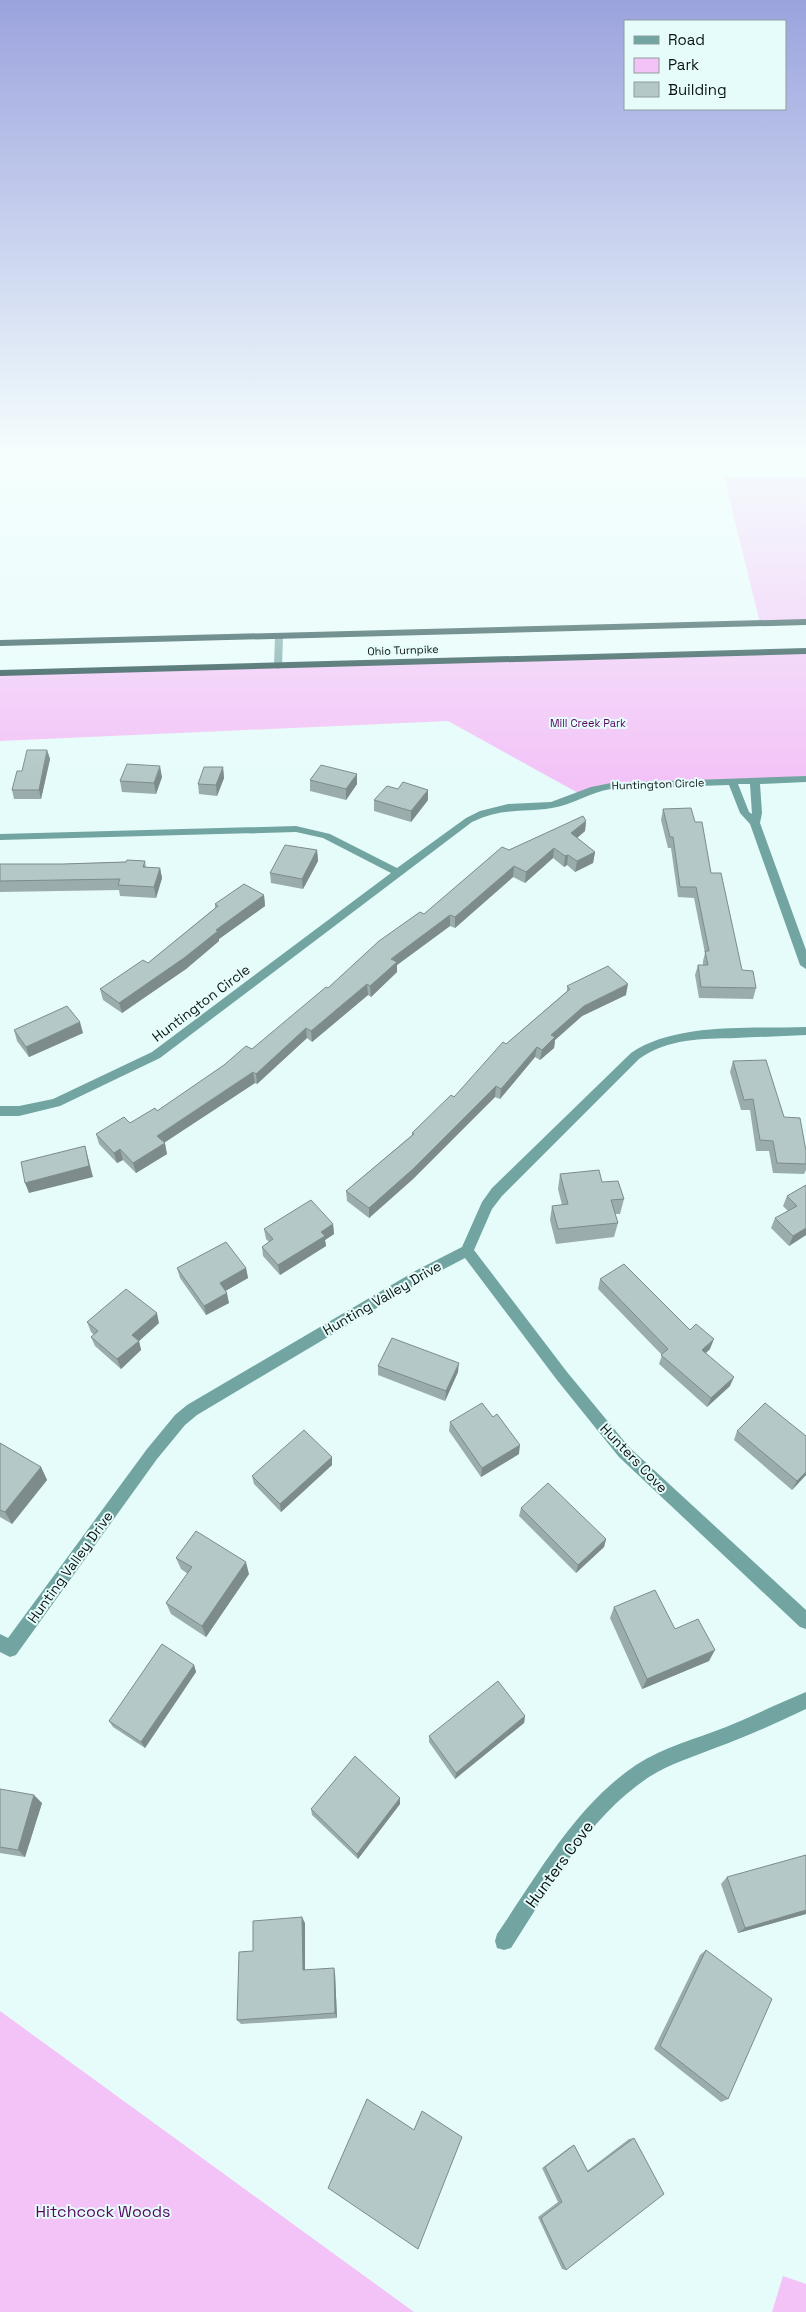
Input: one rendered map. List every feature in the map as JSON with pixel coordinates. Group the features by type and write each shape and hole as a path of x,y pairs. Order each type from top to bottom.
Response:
{"highway":[{"name":"Ohio Turnpike","path":"0,643 806,622"},
{"name":"Ohio Turnpike","path":"0,673 806,651"}],"street":[{"path":"278,636 278,666"},
{"name":"Huntington Circle","path":"0,1110 19,1111 56,1102 156,1055 469,820 493,810 552,805 594,788 611,786 806,779"},
{"path":"732,781 745,812 755,823 806,965"},
{"path":"755,781 757,813 755,823"},
{"path":"0,838 296,829 326,836 398,874"},
{"path":"467,1251 487,1206 497,1192 635,1056 645,1049 666,1040 689,1035 806,1031"},
{"name":"Hunters Cove","path":"467,1251 562,1376 624,1452 806,1620"},
{"name":"Hunting Valley Drive","path":"0,1642 10,1649 147,1461 180,1420 192,1410 414,1279 467,1251"},
{"name":"Hunters Cove","path":"504,1941 579,1834 610,1798 634,1777 670,1756 716,1739 806,1700"}],"green space":[{"path":"745,563 806,563 806,622 760,623"},
{"name":"Mill Creek Park","path":"806,651 806,779 611,786 580,794 448,721 0,741 0,673"},
{"name":"Hitchcock Woods","path":"0,2011 414,2312 0,2312"},
{"path":"783,2276 806,2284 806,2312 772,2312"}],"building":[{"path":"27,750 47,750 39,790 12,790 17,771 22,771"},
{"path":"127,764 160,766 154,783 120,781"},
{"path":"321,765 357,774 346,789 310,780"},
{"path":"204,767 223,767 216,785 198,784"},
{"path":"403,782 428,790 411,811 374,800 387,786 398,789"},
{"path":"691,808 695,822 702,822 711,873 721,873 742,970 753,971 756,988 701,987 698,965 708,965 705,951 709,951 696,887 680,887 673,837 670,837 663,809"},
{"path":"583,816 586,821 571,833 595,852 577,861 568,855 565,856 554,848 526,872 514,866 455,917 450,915 391,959 397,962 370,986 367,984 311,1031 306,1028 256,1074 253,1072 157,1136 165,1143 133,1163 120,1149 114,1153 96,1134 124,1117 130,1123 155,1108 157,1111 224,1065 246,1046 252,1049 326,987 328,988 379,941 420,912 424,914 502,847 509,850"},
{"path":"285,845 317,850 302,879 270,873"},
{"path":"127,860 145,861 143,867 160,868 154,887 118,885 120,879 0,881 0,864 63,864 126,862"},
{"path":"244,884 264,895 216,930 218,931 184,958 119,1003 100,989 143,960 148,963 218,906 215,904"},
{"path":"608,966 628,984 584,1006 551,1035 555,1037 542,1050 537,1047 501,1089 496,1086 413,1169 369,1208 346,1191 414,1134 412,1133 451,1095 454,1097 503,1042 506,1044 570,989 567,986"},
{"path":"67,1006 80,1022 26,1047 14,1030"},
{"path":"766,1060 784,1117 800,1118 806,1151 806,1164 777,1163 773,1141 760,1140 753,1099 744,1100 733,1061"},
{"path":"85,1146 89,1166 25,1183 21,1162"},
{"path":"599,1170 602,1182 618,1181 624,1199 611,1200 618,1223 558,1229 552,1206 568,1204 560,1174"},
{"path":"806,1185 806,1228 793,1236 775,1218 797,1206 787,1196"},
{"path":"311,1200 333,1224 321,1232 325,1236 278,1265 262,1247 273,1239 264,1229"},
{"path":"226,1242 246,1268 220,1283 227,1293 204,1306 177,1268"},
{"path":"624,1264 690,1330 696,1324 714,1339 702,1350 734,1377 711,1398 661,1355 668,1349 600,1279"},
{"path":"126,1289 157,1313 132,1335 139,1341 117,1359 91,1337 98,1331 87,1322"},
{"path":"392,1338 459,1363 446,1391 378,1366"},
{"path":"482,1403 493,1417 497,1414 520,1445 482,1468 450,1422"},
{"path":"765,1403 806,1436 806,1472 797,1481 737,1431"},
{"path":"304,1430 332,1457 280,1504 252,1476"},
{"path":"0,1443 41,1467 5,1512 0,1510"},
{"path":"548,1483 606,1539 578,1565 521,1508"},
{"path":"196,1531 246,1562 202,1626 166,1603 192,1567 176,1558"},
{"path":"655,1590 675,1629 698,1619 715,1650 647,1679 614,1607"},
{"path":"162,1644 194,1665 141,1742 109,1721"},
{"path":"498,1681 525,1716 456,1773 429,1736"},
{"path":"355,1756 400,1798 357,1854 311,1809"},
{"path":"0,1789 34,1795 18,1850 0,1847"},
{"path":"806,1855 806,1910 745,1928 727,1877"},
{"path":"302,1917 303,1970 334,1968 335,2013 237,2020 239,1952 253,1951 253,1921"},
{"path":"706,1950 772,1999 728,2099 660,2046"},
{"path":"367,2099 414,2130 422,2111 462,2137 418,2249 328,2188"},
{"path":"634,2138 664,2194 566,2270 541,2218 562,2202 545,2167 574,2145 588,2172"}]}
